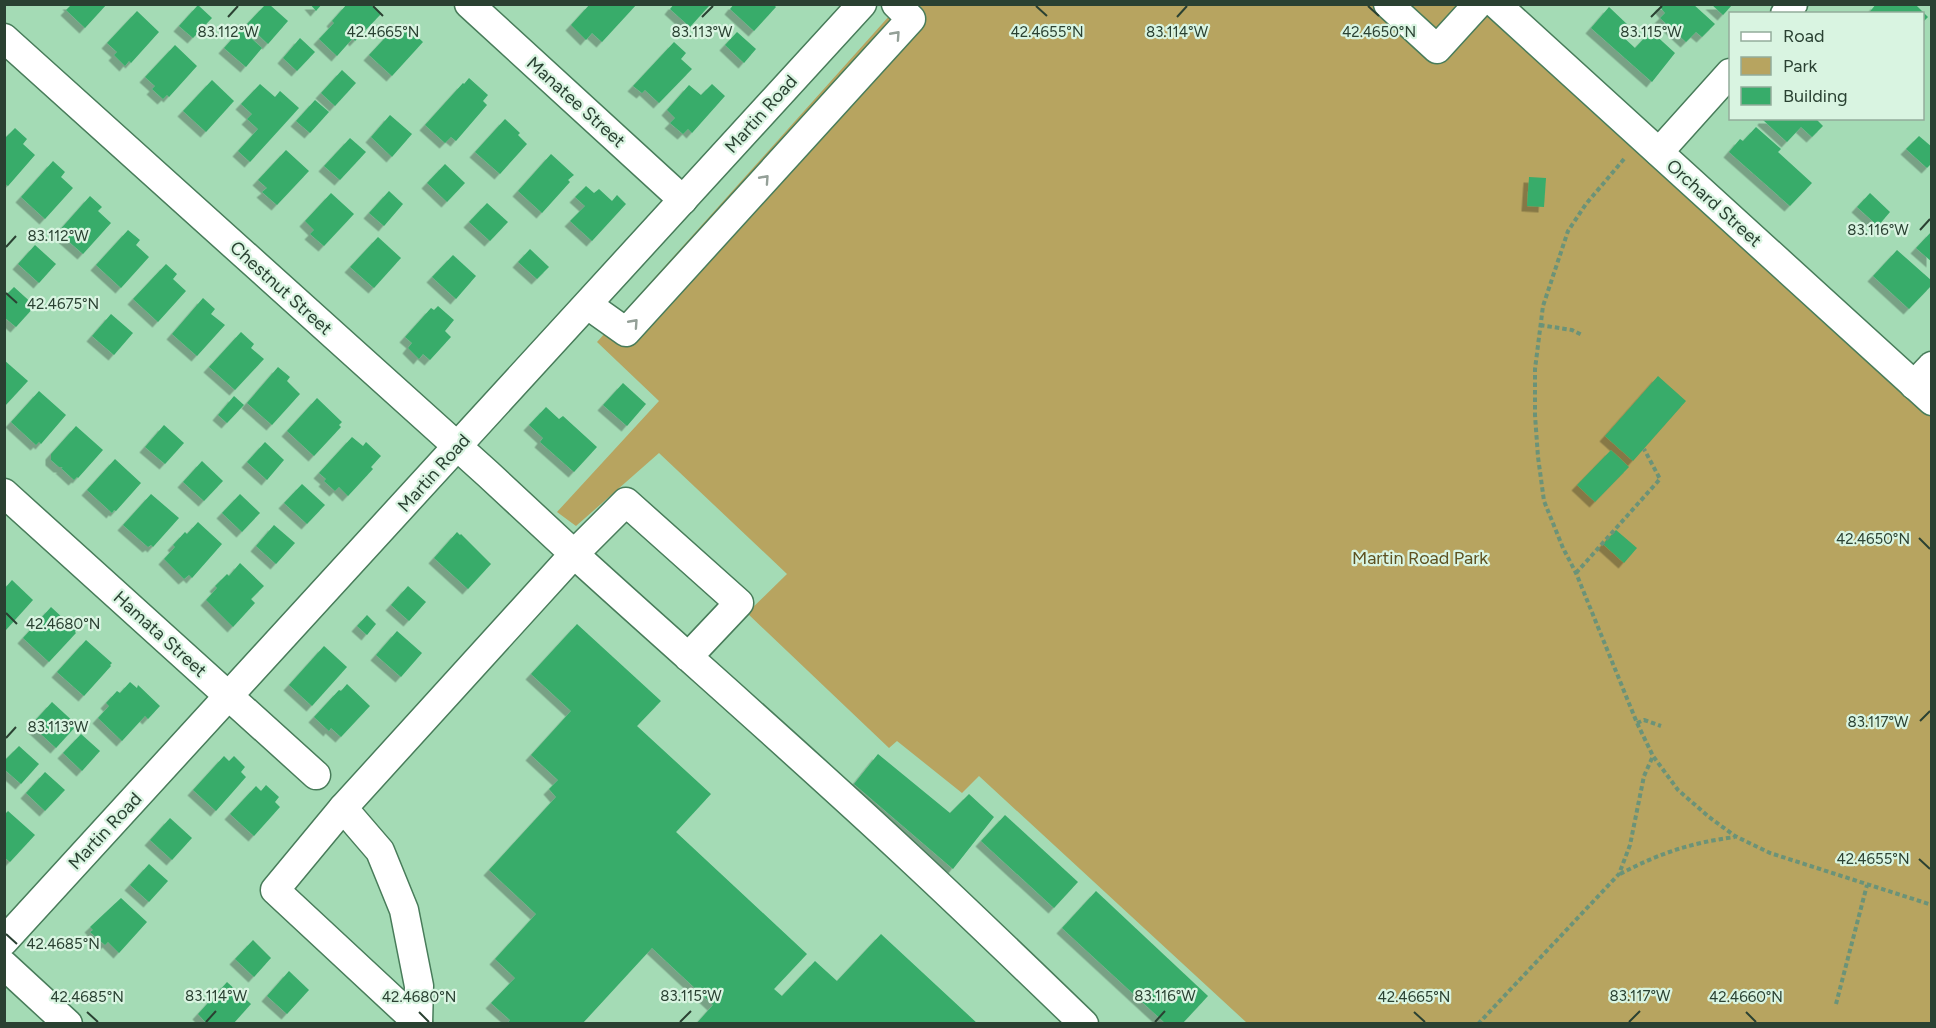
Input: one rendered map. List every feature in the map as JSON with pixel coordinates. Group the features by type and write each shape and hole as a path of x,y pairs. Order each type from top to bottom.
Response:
{"street":[{"name":"Manatee Street","path":"469,4 683,200"},
{"name":"Martin Road","path":"4,941 862,4"},
{"path":"588,305 626,332 911,19 896,4"},
{"path":"1388,4 1437,49 1478,4"},
{"name":"Orchard Street","path":"1496,4 1659,152 1926,384"},
{"name":"Chestnut Street","path":"4,38 909,857 1084,1023"},
{"path":"1659,152 1729,75"},
{"name":"Hamata Street","path":"4,493 316,775"},
{"path":"344,808 380,851 404,910 419,986 418,1023 275,890 344,808 566,546 626,502 740,603 688,657"},
{"path":"4,966 68,1023"}],"path":[{"path":"1626,158 1586,204 1568,231 1543,306 1540,324 1535,369 1535,415 1539,468 1544,501 1563,548 1576,573 1637,723 1653,756 1678,790 1735,836 1770,854 1932,905"},
{"path":"1540,324 1572,330 1582,335"},
{"path":"1576,573 1660,479 1644,449"},
{"path":"1637,723 1644,720 1661,726"},
{"path":"1620,874 1630,844 1644,776 1653,756"},
{"path":"1478,1023 1620,874 1680,847 1735,836"},
{"path":"1836,1004 1867,885"}],"green space":[{"name":"Martin Road Park","path":"899,5 1495,5 1931,402 1931,1023 1247,1023 979,776 962,793 897,741 889,748 747,613 787,574 659,453 576,526 557,512 659,401 597,342"}],"building":[{"path":"68,4 107,4 85,28 66,10 70,6"},
{"path":"310,4 322,4 316,11"},
{"path":"347,4 373,4 372,6 381,14 355,41 353,38 337,56 319,39"},
{"path":"590,4 637,4 602,42 592,33 586,40 571,25"},
{"path":"674,4 707,4 709,6 690,27 670,9"},
{"path":"734,4 773,4 776,7 754,31 730,9"},
{"path":"1662,4 1693,4 1715,24 1702,37 1696,32 1686,42 1660,18 1665,13 1660,7"},
{"path":"1711,4 1733,4 1723,15"},
{"path":"1876,4 1915,4 1923,12 1870,12"},
{"path":"198,5 212,18 193,38 179,26"},
{"path":"265,5 270,5 288,21 268,44 247,24"},
{"path":"1609,7 1629,26 1621,35 1635,48 1651,31 1675,53 1652,82 1591,28"},
{"path":"137,11 159,32 131,63 129,61 125,66 114,55 117,52 107,43"},
{"path":"397,25 405,33 409,29 423,42 392,76 369,55"},
{"path":"241,29 262,48 246,67 224,48"},
{"path":"737,32 756,49 744,63 725,45"},
{"path":"300,38 315,52 297,71 283,58"},
{"path":"674,42 686,53 681,59 692,69 659,103 645,90 642,93 633,86"},
{"path":"175,45 197,66 169,97 167,95 163,99 152,89 155,86 145,77"},
{"path":"342,70 356,83 335,106 321,93"},
{"path":"469,78 488,95 483,101 487,105 456,141 451,137 445,143 425,125"},
{"path":"212,80 234,101 206,132 183,111"},
{"path":"260,84 275,97 280,91 299,108 250,162 238,151 258,129 247,119 252,114 241,104"},
{"path":"712,84 725,96 692,133 688,129 683,134 670,123 675,118 667,110 689,85 701,95"},
{"path":"315,100 329,112 310,133 296,121"},
{"path":"390,115 412,134 392,157 371,137"},
{"path":"505,119 520,133 518,135 527,144 500,174 475,152"},
{"path":"1763,120 1817,120 1823,126 1812,137 1801,127 1787,142"},
{"path":"1756,127 1781,149 1778,152 1812,183 1790,206 1729,152 1740,139 1743,141"},
{"path":"15,128 27,139 23,144 35,155 8,186 4,183 4,139"},
{"path":"1919,136 1932,147 1932,163 1927,168 1906,149"},
{"path":"350,138 366,152 340,180 324,166"},
{"path":"286,150 309,171 277,205 262,192 267,188 258,180"},
{"path":"551,154 574,175 542,213 518,191"},
{"path":"53,161 65,172 61,177 73,188 45,219 21,197"},
{"path":"445,164 465,183 447,202 427,183"},
{"path":"1529,177 1546,178 1544,207 1527,206"},
{"path":"586,186 594,193 599,189 612,201 617,195 626,204 592,241 570,221 585,206 575,197"},
{"path":"389,191 403,204 384,226 369,213"},
{"path":"331,193 354,214 324,246 310,234 314,230 305,221"},
{"path":"1870,193 1890,212 1878,226 1857,207"},
{"path":"90,196 102,207 98,211 111,223 83,254 58,232"},
{"path":"487,203 508,222 490,241 469,222"},
{"path":"128,230 140,240 136,245 149,257 121,288 96,265"},
{"path":"1932,231 1932,262 1916,248"},
{"path":"378,237 401,258 374,288 350,267"},
{"path":"35,245 56,264 39,283 18,264"},
{"path":"530,249 549,267 537,279 518,262"},
{"path":"1897,250 1932,281 1932,285 1909,309 1873,276"},
{"path":"453,255 476,276 456,299 432,277"},
{"path":"166,264 177,274 173,279 186,291 158,322 133,299"},
{"path":"14,287 35,306 16,327 4,317 4,297"},
{"path":"203,298 215,309 211,314 225,325 197,356 172,334"},
{"path":"438,306 454,320 445,331 451,337 430,360 423,354 419,359 408,348 412,343 405,337 431,308 434,310"},
{"path":"111,314 133,333 114,355 92,336"},
{"path":"241,332 254,344 251,348 264,359 235,390 209,367"},
{"path":"4,360 28,381 4,407"},
{"path":"278,367 290,377 287,381 300,394 272,425 247,403"},
{"path":"1658,376 1686,401 1633,461 1605,436"},
{"path":"623,383 646,404 627,426 603,405"},
{"path":"39,391 66,415 41,444 39,442 36,445 11,422"},
{"path":"234,396 244,405 227,423 218,415"},
{"path":"317,398 342,422 339,425 341,427 314,456 287,431"},
{"path":"546,407 559,419 563,416 597,447 574,472 540,442 543,438 529,425"},
{"path":"164,425 184,443 165,464 145,447"},
{"path":"76,426 103,450 74,480 61,468 63,467 59,467 51,460 51,454"},
{"path":"352,437 363,446 366,442 381,456 371,467 373,469 348,496 339,487 335,491 319,473"},
{"path":"265,442 284,460 267,480 247,462"},
{"path":"1611,450 1629,467 1595,502 1577,485"},
{"path":"115,459 141,483 112,513 87,490"},
{"path":"202,461 223,481 204,501 183,482"},
{"path":"302,484 325,505 307,524 284,503"},
{"path":"151,494 179,518 153,547 151,545 148,547 123,525"},
{"path":"240,494 260,513 242,532 222,513"},
{"path":"198,522 222,544 192,578 189,575 184,579 164,559 175,547 173,545"},
{"path":"274,525 295,543 276,564 256,546"},
{"path":"1616,530 1637,548 1624,563 1603,544"},
{"path":"457,532 491,564 468,589 434,558"},
{"path":"240,563 264,586 251,599 255,603 233,627 206,600 217,588 215,586 227,574 229,576"},
{"path":"12,580 33,600 5,631 5,588"},
{"path":"408,586 426,602 409,621 391,605"},
{"path":"51,607 76,630 76,633 49,662 23,638"},
{"path":"367,615 376,624 367,635 357,626"},
{"path":"577,624 661,701 637,726 711,794 676,832 807,954 774,989 782,996 815,961 837,981 881,934 978,1024 696,1024 713,1005 652,948 582,1024 507,1024 510,1020 491,1003 515,978 495,959 536,914 489,870 556,797 549,789 558,780 531,755 571,711 531,674"},
{"path":"397,631 422,653 401,677 376,655"},
{"path":"86,640 112,663 84,696 57,672"},
{"path":"324,646 347,667 312,706 289,685"},
{"path":"130,682 137,688 138,685 160,706 148,719 145,716 122,741 98,718 109,706 106,703"},
{"path":"347,684 370,706 341,737 331,728 329,731 314,717"},
{"path":"52,702 77,725 56,748 31,725"},
{"path":"81,734 100,751 82,771 63,753"},
{"path":"19,746 39,764 21,784 4,769 4,761"},
{"path":"878,754 950,813 969,794 994,817 953,869 854,784"},
{"path":"224,756 229,761 234,756 245,767 241,772 246,777 216,811 193,790"},
{"path":"45,772 65,790 45,811 26,793"},
{"path":"266,785 279,797 275,802 280,807 254,836 230,814 256,786 261,791"},
{"path":"8,811 35,835 10,862 4,857 4,815"},
{"path":"1005,815 1078,882 1054,908 981,841"},
{"path":"170,818 192,838 172,860 150,840"},
{"path":"149,864 168,881 149,902 130,885"},
{"path":"1096,891 1208,996 1182,1024 1166,1024 1062,928"},
{"path":"121,898 147,922 119,953 108,942 105,945 90,932 93,930 90,927"},
{"path":"253,940 271,958 254,977 235,959"},
{"path":"289,971 309,990 287,1014 267,996"},
{"path":"227,982 251,1004 233,1024 207,1024 198,1014"}]}
